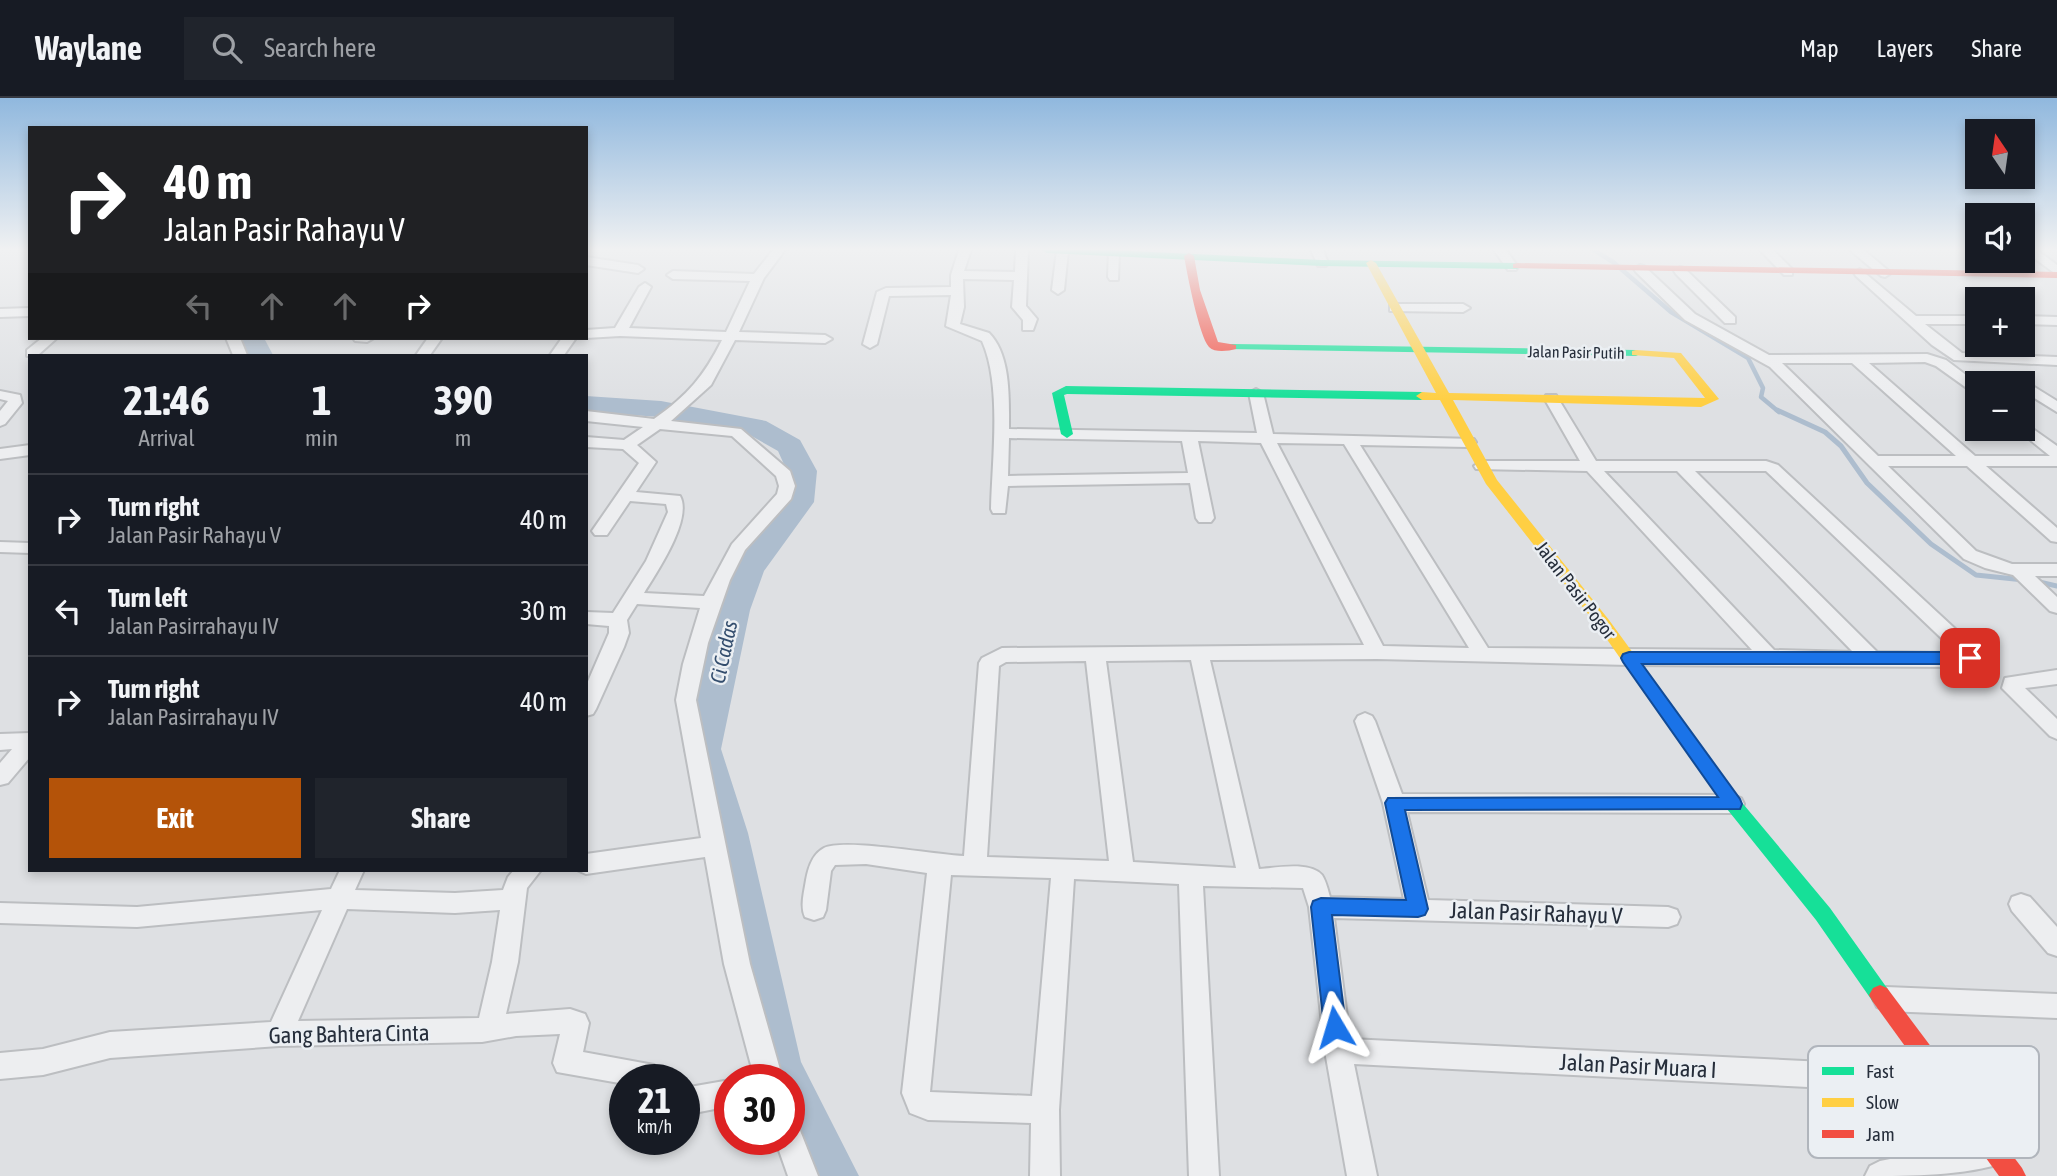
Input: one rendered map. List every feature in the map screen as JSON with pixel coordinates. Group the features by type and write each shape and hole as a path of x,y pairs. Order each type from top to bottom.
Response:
{"street":[{"path":"620,332 638,300"},
{"path":"626,445 682,406 712,373 747,300"},
{"path":"870,344 881,300"},
{"path":"956,300 953,327 977,331 988,339 993,351 999,392 999,509"},
{"path":"1019,300 1019,307 1030,319 1028,327"},
{"name":"Jalan Pasir Putih","path":"1198,300 1215,346 1672,354 1677,355 1713,399 1701,403 1551,398"},
{"name":"Jalan Pasir Pogor","path":"1391,300 1491,481 1629,658 1733,804 1823,914 1918,1046"},
{"path":"1671,300 1690,317 1768,359 1970,555 1999,568 2022,574 2057,570"},
{"path":"1710,300 1730,320"},
{"path":"1891,300 1937,342 1959,357 2057,361"},
{"path":"1395,308 1463,308"},
{"path":"0,313 28,312"},
{"path":"1913,320 1965,320"},
{"path":"2035,320 2057,321"},
{"path":"588,334 620,332 825,340"},
{"path":"32,353 48,340"},
{"path":"1733,340 1799,357"},
{"path":"1855,358 2057,537"},
{"path":"1768,359 1927,358 1941,363 1965,382"},
{"path":"1991,360 2006,371"},
{"path":"1067,434 1058,393 1063,390 1551,398 1592,467 1769,657"},
{"path":"2035,392 2057,408"},
{"path":"1256,393 1266,437 1377,652"},
{"path":"0,395 12,397 22,403 0,421"},
{"path":"588,416 662,420 736,432 785,474 785,495 724,570 691,667 686,700 737,964 765,1064"},
{"path":"1000,433 1468,442"},
{"path":"1189,437 1205,518"},
{"path":"2035,437 2057,454"},
{"path":"1349,440 1483,655"},
{"path":"588,442 626,445 648,463 601,531"},
{"path":"0,454 28,450"},
{"path":"1872,461 2057,461"},
{"path":"975,867 989,663 1002,655 1377,652 1629,658 1965,660 1972,656 1777,470 1766,466 1482,466"},
{"path":"1682,467 1871,659"},
{"path":"999,481 1195,478"},
{"path":"588,704 616,640 618,620 655,561 676,512 674,500 626,496"},
{"path":"0,547 28,548"},
{"path":"2022,574 2057,607"},
{"path":"633,598 713,603"},
{"path":"588,618 618,620"},
{"path":"1199,653 1250,879"},
{"path":"1095,654 1122,870"},
{"path":"2057,677 2012,684 2012,688 2057,731"},
{"path":"1365,721 1394,803 1418,909"},
{"path":"0,742 28,742"},
{"path":"0,777 28,744"},
{"path":"1394,803 1733,804"},
{"path":"588,864 714,846"},
{"path":"814,910 820,868 829,856 866,855 975,867 1063,871 1122,870 1191,877 1310,879 1321,907 1338,1051 1362,1176"},
{"path":"940,865 916,1093 920,1103 928,1106 1045,1110"},
{"path":"1045,1176 1045,1110 1063,871"},
{"path":"279,1034 351,872"},
{"path":"489,1029 505,962 516,884 527,872"},
{"path":"1191,877 1204,1176"},
{"path":"0,913 137,917 337,899 456,902 514,899"},
{"path":"2021,904 2057,946"},
{"name":"Jalan Pasir Rahayu V","path":"1321,907 1668,918"},
{"path":"1886,999 2057,1006"},
{"name":"Gang Bahtera Cinta","path":"0,1066 43,1062 101,1046 279,1034 489,1029 516,1024 570,1021 576,1023 567,1063 609,1069"},
{"name":"Jalan Pasir Muara I","path":"1338,1051 1808,1074"},
{"path":"795,1155 803,1176"},
{"path":"1880,1176 1968,1158"},
{"name":"Jalan Pasir Pogor","path":"2001,1158 2014,1176"}],"waterway":[{"path":"1657,300 1671,312 1748,358 1763,388 1761,397 1779,412"},
{"name":"Ci Cadas","path":"253,340 260,354"},
{"name":"Ci Cadas","path":"588,404 661,409 756,427 790,446 802,471 799,502 748,570 733,610 702,749 727,833 777,1064"},
{"path":"1777,410 1825,432 1841,446 1867,483 1931,544 1976,575 2024,580"},
{"path":"2035,581 2057,586"},
{"name":"Ci Cadas","path":"805,1122 832,1176"}],"traffic: fast":[{"path":"1232,347 1636,353"},
{"path":"1067,434 1058,393 1066,390 1422,396"},
{"path":"1694,750 1733,804 1823,914 1880,995"}],"traffic: slow":[{"path":"1392,300 1491,481 1604,624 1694,750"},
{"path":"1422,396 1701,403 1713,399 1677,355 1636,353"}],"traffic: jam":[{"path":"1198,300 1213,344 1217,347 1232,347"},
{"path":"1880,995 1916,1046"},
{"path":"2000,1158 2014,1176"}],"route":[{"path":"1335,1027 1321,907 1418,909 1394,803 1733,804 1629,658 1970,658"}]}
